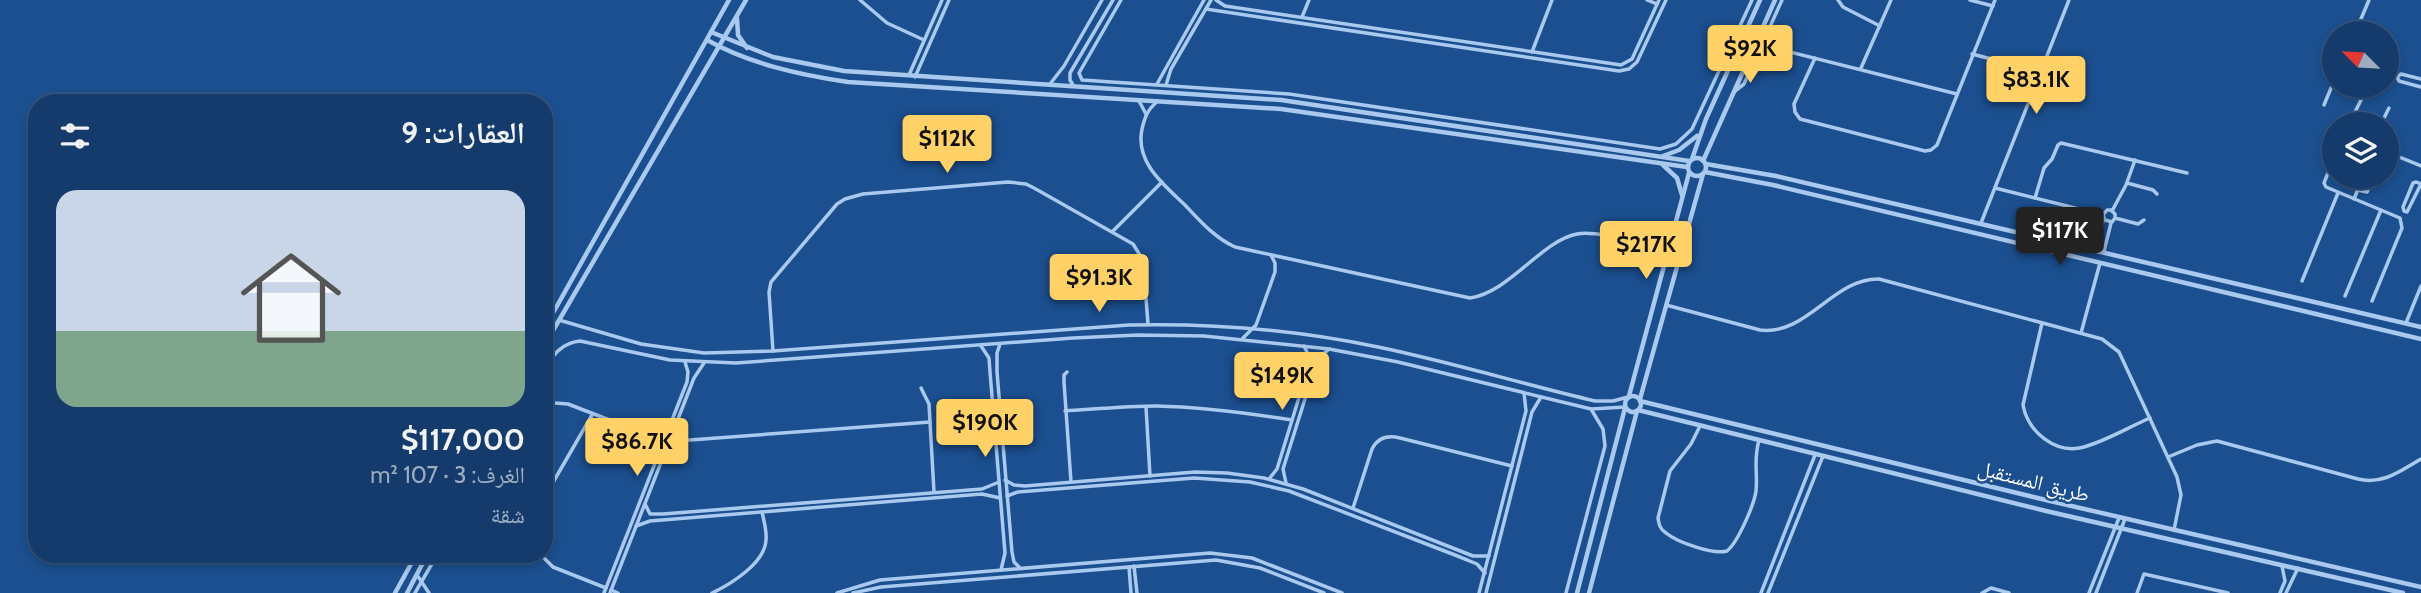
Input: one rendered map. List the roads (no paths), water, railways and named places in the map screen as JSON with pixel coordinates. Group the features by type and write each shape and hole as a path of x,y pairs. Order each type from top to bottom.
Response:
{"street":[{"path":"553,313 729,0"},
{"path":"553,330 746,0"},
{"path":"860,0 887,23 924,40"},
{"path":"908,76 942,0"},
{"path":"915,77 948,0"},
{"path":"1048,85 1072,53 1102,0"},
{"path":"1074,86 1069,75 1113,0"},
{"path":"1121,0 1079,76 1084,80 1298,95 1654,148 1666,148 1681,141 1692,129 1752,0"},
{"path":"1157,84 1204,0"},
{"path":"1166,85 1171,69 1211,0"},
{"path":"1216,0 1228,9 1408,40 1621,71 1629,69 1637,62 1665,0"},
{"path":"1302,17 1309,0"},
{"path":"1532,52 1552,0"},
{"path":"1206,9 1302,17 1626,64 1633,56 1658,2 1647,0"},
{"path":"1577,593 1625,400 1690,162 1700,133 1760,0"},
{"path":"1589,593 1704,173 1704,162 1713,134 1774,0"},
{"path":"1733,92 1744,84 1782,0"},
{"path":"1838,0 1843,7 1880,26"},
{"path":"1860,69 1891,0"},
{"path":"1970,0 1993,6"},
{"path":"1815,58 1794,104 1796,115 1805,122 1929,151 1937,145 1995,0"},
{"path":"1981,223 2069,0"},
{"path":"2360,21 2369,0"},
{"path":"738,12 737,29 748,48"},
{"path":"711,32 773,57 820,68 915,77 1295,102 1620,154 1655,162 1690,162 1698,158 1704,162 2104,251 2421,327"},
{"path":"1408,40 1409,33"},
{"path":"707,40 761,63 848,82 1281,109 1690,162"},
{"path":"1762,45 1957,94"},
{"path":"1072,53 1080,57"},
{"path":"1972,54 2040,72"},
{"path":"2421,79 2401,74 2397,77 2399,81 2421,87"},
{"path":"1196,103 1197,94"},
{"path":"1212,95 1212,104"},
{"path":"2325,105 2328,98"},
{"path":"1138,100 1146,114"},
{"path":"1158,101 1146,114 1140,139 1142,153 1162,182 1220,239 1235,247 1470,298 1487,294 1559,242 1573,235 1588,234 1668,249"},
{"path":"2387,112 2389,108"},
{"path":"1706,120 1706,132 1713,134"},
{"path":"1660,157 1679,150 1700,133"},
{"path":"2035,198 2044,168 2060,143 2187,173"},
{"path":"2399,157 2421,166"},
{"path":"640,160 642,167 647,168"},
{"path":"2112,211 2127,183 2135,160"},
{"path":"1655,162 1667,168 1676,178 1682,197"},
{"path":"1689,173 1696,177 1704,173 1773,185 2421,339"},
{"path":"1773,185 1776,176"},
{"path":"628,182 634,183 636,187"},
{"path":"774,351 769,292 771,282 837,204 853,195 1017,182 1034,188 1133,244 1143,260 1148,324"},
{"path":"1113,231 1162,182"},
{"path":"2127,183 2153,190 2157,194"},
{"path":"2413,183 2421,184 2410,210 2404,211 2403,207 2413,183"},
{"path":"1995,188 2103,217 2106,222 2112,222"},
{"path":"2332,189 2400,218 2402,225 2372,301"},
{"path":"2354,199 2358,190 2367,192 2368,189"},
{"path":"2302,281 2338,193"},
{"path":"2096,250 2103,217 2107,210 2112,211"},
{"path":"2112,211 2115,218"},
{"path":"2345,296 2381,211"},
{"path":"2115,218 2138,224 2144,220"},
{"path":"2104,251 2115,218"},
{"path":"1242,339 1255,328 1275,272 1275,264 1270,255"},
{"path":"2081,333 2100,263"},
{"path":"1666,305 1760,330 1775,331 1790,326 1855,283 1879,279 2102,338 2119,352 2177,477 2180,495 2174,530"},
{"path":"2406,323 2421,286"},
{"path":"2312,313 2315,309 2314,302"},
{"path":"2322,316 2321,311 2325,304"},
{"path":"559,320 592,332 686,352 774,351 1035,330 1148,324 1255,328 1377,347 1595,401 1613,401 1628,396 1635,396 1640,400"},
{"path":"2043,323 2023,405 2039,437 2057,444 2081,448 2150,418"},
{"path":"1255,328 1260,341"},
{"path":"1035,330 1036,341"},
{"path":"590,342 592,332"},
{"path":"553,357 564,346 576,341 590,342 638,355 704,363 806,359 1138,335 1242,339 1303,345 1398,362 1591,409 1625,408 1630,412 1637,411"},
{"path":"1000,344 997,372 1005,480 1012,552 1014,562 1020,568"},
{"path":"1269,479 1282,462 1311,370 1309,356 1303,345"},
{"path":"981,346 989,358 1004,553 1001,570"},
{"path":"805,349 806,359"},
{"path":"1286,483 1282,462 1292,420 1311,370 1329,349"},
{"path":"608,591 671,439 686,393 688,375 685,362"},
{"path":"608,591 664,441 686,393 704,363"},
{"path":"990,372 997,372"},
{"path":"1067,372 1064,376 1065,411 1071,482"},
{"path":"922,388 928,400 934,492"},
{"path":"1486,593 1529,412 1524,393"},
{"path":"1479,593 1529,412 1541,397"},
{"name":"طريق المستقبل","path":"1640,400 2119,518 2421,587"},
{"path":"555,403 568,404 664,441"},
{"path":"1065,411 1146,407 1211,409 1292,420"},
{"path":"1146,407 1150,476"},
{"path":"1667,418 1670,408"},
{"path":"1566,593 1605,446 1603,429 1591,409"},
{"name":"طريق المستقبل","path":"1637,411 2115,527 2403,593"},
{"path":"553,483 593,414"},
{"path":"671,439 930,422"},
{"path":"1700,426 1691,444 1670,471 1658,518 1659,525 1669,536 1712,552 1719,553 1733,546 1755,496 1755,461 1759,440"},
{"path":"1353,508 1372,449 1383,437 1400,438 1512,466"},
{"path":"2168,458 2197,444 2217,440 2358,480 2375,482 2392,476 2421,459"},
{"path":"1760,593 1815,454"},
{"path":"1768,593 1823,456"},
{"path":"1007,496 1026,488 1163,474 1209,472 1269,479 1353,508 1472,559 1485,573"},
{"path":"1163,474 1164,480"},
{"path":"1005,480 1026,488 1224,479 1276,487 1472,559 1489,556"},
{"path":"645,505 650,514 664,517 762,512 979,492 999,482"},
{"path":"636,526 664,517 934,492 979,492 1000,498"},
{"path":"712,593 741,576 762,553 766,538 762,512"},
{"path":"2089,593 2119,518"},
{"path":"2096,593 2125,519"},
{"path":"1788,524 1794,526"},
{"path":"1004,553 1012,552"},
{"path":"1198,554 1198,561"},
{"path":"837,593 870,582 909,578 1198,554 1229,554 1252,558 1342,593"},
{"path":"853,593 873,587 1216,560 1251,565 1324,593"},
{"path":"395,593 412,563"},
{"path":"407,593 424,563"},
{"path":"415,593 432,563"},
{"path":"549,563 608,591 618,593"},
{"path":"2281,564 2287,581 2286,593"},
{"path":"1135,566 1137,593"},
{"path":"1129,567 1131,593"},
{"path":"2280,593 2298,568"},
{"path":"2137,593 2144,574 2228,593"},
{"path":"417,575 429,593"},
{"path":"909,578 910,584"},
{"path":"1982,593 1997,588 2009,593"}]}
